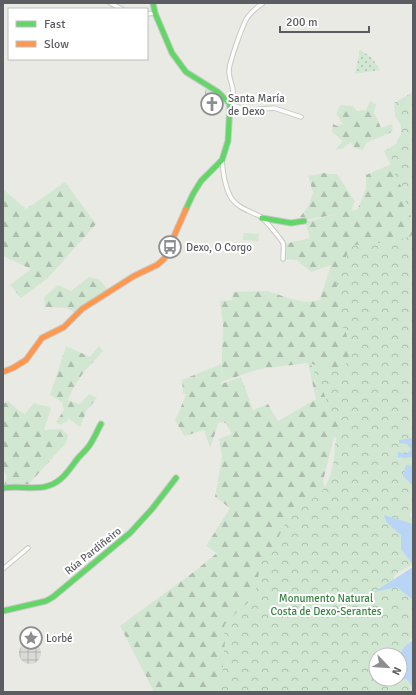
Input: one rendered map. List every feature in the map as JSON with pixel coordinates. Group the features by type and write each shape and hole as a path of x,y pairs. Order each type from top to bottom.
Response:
{"street":[{"path":"110,3 120,8"},
{"path":"153,3 155,13 172,53 186,72 218,92 230,104 252,110 274,108 301,117"},
{"path":"3,372 26,360 42,338 64,328 82,309 164,259 193,194 201,180 222,160 228,141 230,104 233,94 229,69 246,19 253,10 263,3"},
{"path":"148,14 155,13"},
{"path":"222,160 228,190 232,199 240,207 262,218 291,223 304,221"},
{"path":"262,218 283,244 283,259"},
{"path":"3,488 45,487 58,483 89,446 101,424"},
{"name":"Rúa Pardiñeiro","path":"3,611 46,601 53,597 130,533 176,478"},
{"path":"3,569 28,548"}],"shaded area":[{"path":"30,642 38,645 41,653 38,661 30,664 22,661 19,653 22,645"}],"green space":[{"path":"359,49 372,58 380,70 355,74"},
{"path":"205,87 220,95 220,107 214,113 210,114 205,109"},
{"path":"413,92 413,224 404,193 384,151 396,144 401,134 401,125 395,116 394,103"},
{"path":"370,101 376,104 374,113 381,128 391,124 393,126 392,132 366,143 363,150 354,148 351,142 342,149 336,149 343,141 332,132 333,124 337,126 343,124 336,114 340,105 353,106 357,111 366,110"},
{"path":"407,157 413,201 413,387 360,442 334,437 323,481 331,507 276,692 154,692 120,626 217,553 206,546 230,508 215,497 222,457 219,439 232,434 226,423 219,422 210,448 204,430 185,436 175,421 186,395 183,393 182,380 221,364 221,382 223,324 220,301 232,300 233,292 268,291 306,302 321,300 320,299 331,265 311,272 297,260 285,259 284,244 310,238 305,222 338,214 305,220 300,217 309,205 313,192 308,176 324,173 337,174 355,201 351,211 358,209 366,188 366,175","holes":["308,363 316,399 278,421 268,404 253,410 241,377 221,384 221,382 260,369"]},
{"path":"65,182 96,224 48,278 21,298 10,285 31,269 3,256 3,189 26,209"},
{"path":"243,233 259,234 258,241 243,240"},
{"name":"Monumento Natural Costa de Dexo-Serantes","path":"413,234 413,512 410,515 413,521 413,564 399,571 393,579 413,585 413,637 410,640 413,692 221,692 225,624 249,602 255,592 258,582 259,568 274,546 290,514 297,506 311,500 321,493 330,476 339,425 333,418 320,383 310,363 330,371 347,363 348,360 350,350 346,333 343,327 338,324 339,301 336,279 350,248 355,245 370,243 389,243"},
{"path":"89,277 100,280 108,290 84,305 75,313 67,308 45,307 44,297 58,285 71,291"},
{"path":"66,346 90,357 99,346 103,351 83,373 68,400 80,404 89,394 97,398 87,410 80,427 68,418 67,421 60,425 56,422 64,410 62,402 50,395"},
{"path":"8,401 25,414 34,403 51,408 44,430 62,429 68,435 66,443 28,485 4,485 7,476 3,470 3,404"}],"water":[{"path":"413,438 413,457 398,457 398,452 407,454 411,449 407,444 399,443 399,440"},
{"path":"406,465 413,466 413,486 403,476"},
{"path":"384,515 413,524 413,565 401,549 401,535 387,523"},
{"path":"413,567 413,600 397,587 374,592"},
{"path":"413,640 413,688 408,680 408,647 404,647"}],"traffic: fast":[{"path":"153,3 155,13 172,53 186,72 218,92 230,104 228,141 222,160 201,181 186,209"},
{"path":"262,218 291,223 304,221"},
{"path":"3,488 39,488 60,480 89,446 101,424"},
{"path":"3,611 46,601 53,597 130,533 152,509 176,478"}],"traffic: slow":[{"path":"3,372 26,360 42,338 64,327 82,309 134,276 157,265 164,259 186,209"}],"place":[{"name":"Santa María de Dexo","path":"212,104"},
{"name":"Dexo, O Corgo","path":"170,247"},
{"name":"Lorbé","path":"31,638"}]}
